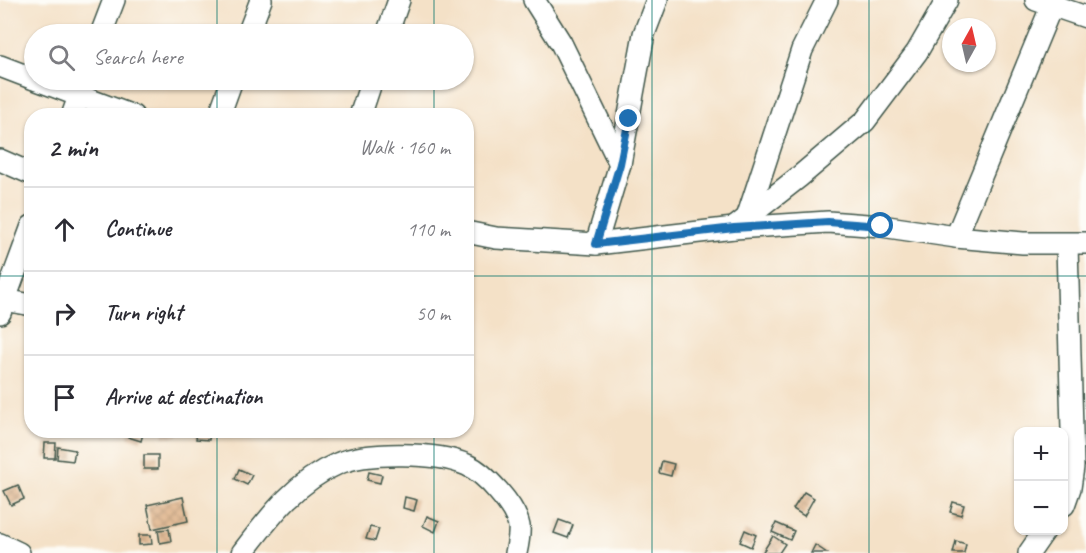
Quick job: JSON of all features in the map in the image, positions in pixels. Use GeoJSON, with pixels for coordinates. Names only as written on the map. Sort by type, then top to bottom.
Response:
{"type":"FeatureCollection","features":[{"type":"Feature","properties":{"kind":"street"},"geometry":{"type":"LineString","coordinates":[[105,24],[114,0]]}},
{"type":"Feature","properties":{"kind":"street"},"geometry":{"type":"LineString","coordinates":[[252,24],[261,0]]}},
{"type":"Feature","properties":{"kind":"street"},"geometry":{"type":"LineString","coordinates":[[391,24],[399,0]]}},
{"type":"Feature","properties":{"kind":"street"},"geometry":{"type":"LineString","coordinates":[[534,0],[561,43],[620,164]]}},
{"type":"Feature","properties":{"kind":"street"},"geometry":{"type":"LineString","coordinates":[[596,244],[620,164],[644,34],[657,0]]}},
{"type":"Feature","properties":{"kind":"street"},"geometry":{"type":"LineString","coordinates":[[740,223],[802,50],[826,0]]}},
{"type":"Feature","properties":{"kind":"street"},"geometry":{"type":"LineString","coordinates":[[740,223],[865,121],[917,52],[947,0]]}},
{"type":"Feature","properties":{"kind":"street"},"geometry":{"type":"LineString","coordinates":[[956,237],[1048,2],[1086,17]]}},
{"type":"Feature","properties":{"kind":"street"},"geometry":{"type":"LineString","coordinates":[[0,66],[24,75]]}},
{"type":"Feature","properties":{"kind":"street"},"geometry":{"type":"LineString","coordinates":[[75,108],[81,90]]}},
{"type":"Feature","properties":{"kind":"street"},"geometry":{"type":"LineString","coordinates":[[87,90],[119,108]]}},
{"type":"Feature","properties":{"kind":"street"},"geometry":{"type":"LineString","coordinates":[[222,108],[228,90]]}},
{"type":"Feature","properties":{"kind":"street"},"geometry":{"type":"LineString","coordinates":[[363,108],[369,90]]}},
{"type":"Feature","properties":{"kind":"street"},"geometry":{"type":"LineString","coordinates":[[0,160],[24,170]]}},
{"type":"Feature","properties":{"kind":"street"},"geometry":{"type":"LineString","coordinates":[[474,234],[496,238],[596,244],[740,223],[828,222],[881,226],[956,237],[1077,244],[1073,467],[1070,488],[1072,502]]}},
{"type":"Feature","properties":{"kind":"street"},"geometry":{"type":"LineString","coordinates":[[24,247],[2,307],[24,306]]}},
{"type":"Feature","properties":{"kind":"street"},"geometry":{"type":"LineString","coordinates":[[242,553],[274,512],[307,480],[349,459],[360,456],[388,455],[439,457],[469,466],[497,490],[516,515],[519,527],[516,553]]}},
{"type":"Feature","properties":{"kind":"street"},"geometry":{"type":"LineString","coordinates":[[1029,553],[1042,535]]}},
{"type":"Feature","properties":{"kind":"street"},"geometry":{"type":"LineString","coordinates":[[0,544],[19,553]]}},
{"type":"Feature","properties":{"kind":"building"},"geometry":{"type":"Polygon","coordinates":[[[45,443],[56,443],[55,458],[44,458],[45,443]]]}},
{"type":"Feature","properties":{"kind":"building"},"geometry":{"type":"Polygon","coordinates":[[[58,447],[75,450],[73,461],[57,459],[58,447]]]}},
{"type":"Feature","properties":{"kind":"building"},"geometry":{"type":"Polygon","coordinates":[[[144,455],[158,455],[158,469],[144,469],[144,455]]]}},
{"type":"Feature","properties":{"kind":"building"},"geometry":{"type":"Polygon","coordinates":[[[662,461],[674,464],[671,476],[659,473],[662,461]]]}},
{"type":"Feature","properties":{"kind":"building"},"geometry":{"type":"Polygon","coordinates":[[[239,469],[252,475],[247,485],[235,479],[239,469]]]}},
{"type":"Feature","properties":{"kind":"building"},"geometry":{"type":"Polygon","coordinates":[[[369,472],[382,475],[380,483],[367,480],[369,472]]]}},
{"type":"Feature","properties":{"kind":"building"},"geometry":{"type":"Polygon","coordinates":[[[18,485],[24,499],[11,505],[4,491],[18,485]]]}},
{"type":"Feature","properties":{"kind":"building"},"geometry":{"type":"Polygon","coordinates":[[[804,492],[814,498],[804,516],[793,509],[804,492]]]}},
{"type":"Feature","properties":{"kind":"building"},"geometry":{"type":"Polygon","coordinates":[[[183,497],[188,521],[152,529],[147,505],[183,497]]]}},
{"type":"Feature","properties":{"kind":"building"},"geometry":{"type":"Polygon","coordinates":[[[405,497],[417,500],[414,511],[403,508],[405,497]]]}},
{"type":"Feature","properties":{"kind":"building"},"geometry":{"type":"Polygon","coordinates":[[[953,502],[964,505],[961,515],[950,512],[953,502]]]}},
{"type":"Feature","properties":{"kind":"building"},"geometry":{"type":"Polygon","coordinates":[[[427,516],[439,521],[435,532],[423,526],[427,516]]]}},
{"type":"Feature","properties":{"kind":"building"},"geometry":{"type":"Polygon","coordinates":[[[559,520],[573,525],[568,538],[554,533],[559,520]]]}},
{"type":"Feature","properties":{"kind":"building"},"geometry":{"type":"Polygon","coordinates":[[[776,523],[794,531],[790,540],[772,532],[776,523]]]}},
{"type":"Feature","properties":{"kind":"building"},"geometry":{"type":"Polygon","coordinates":[[[370,527],[379,529],[375,541],[366,539],[370,527]]]}},
{"type":"Feature","properties":{"kind":"building"},"geometry":{"type":"Polygon","coordinates":[[[169,529],[171,541],[160,543],[158,530],[169,529]]]}},
{"type":"Feature","properties":{"kind":"building"},"geometry":{"type":"Polygon","coordinates":[[[745,530],[756,535],[751,547],[740,542],[745,530]]]}},
{"type":"Feature","properties":{"kind":"building"},"geometry":{"type":"Polygon","coordinates":[[[139,535],[151,535],[152,544],[139,545],[139,535]]]}},
{"type":"Feature","properties":{"kind":"building"},"geometry":{"type":"Polygon","coordinates":[[[773,536],[785,544],[779,553],[762,553],[773,536]]]}},
{"type":"Feature","properties":{"kind":"building"},"geometry":{"type":"Polygon","coordinates":[[[956,541],[966,544],[964,553],[953,553],[956,541]]]}},
{"type":"Feature","properties":{"kind":"building"},"geometry":{"type":"Polygon","coordinates":[[[815,545],[827,553],[811,553],[815,545]]]}},
{"type":"Feature","properties":{"kind":"route"},"geometry":{"type":"LineString","coordinates":[[629,119],[620,164],[596,244],[734,228],[828,222],[881,226]]}}]}
